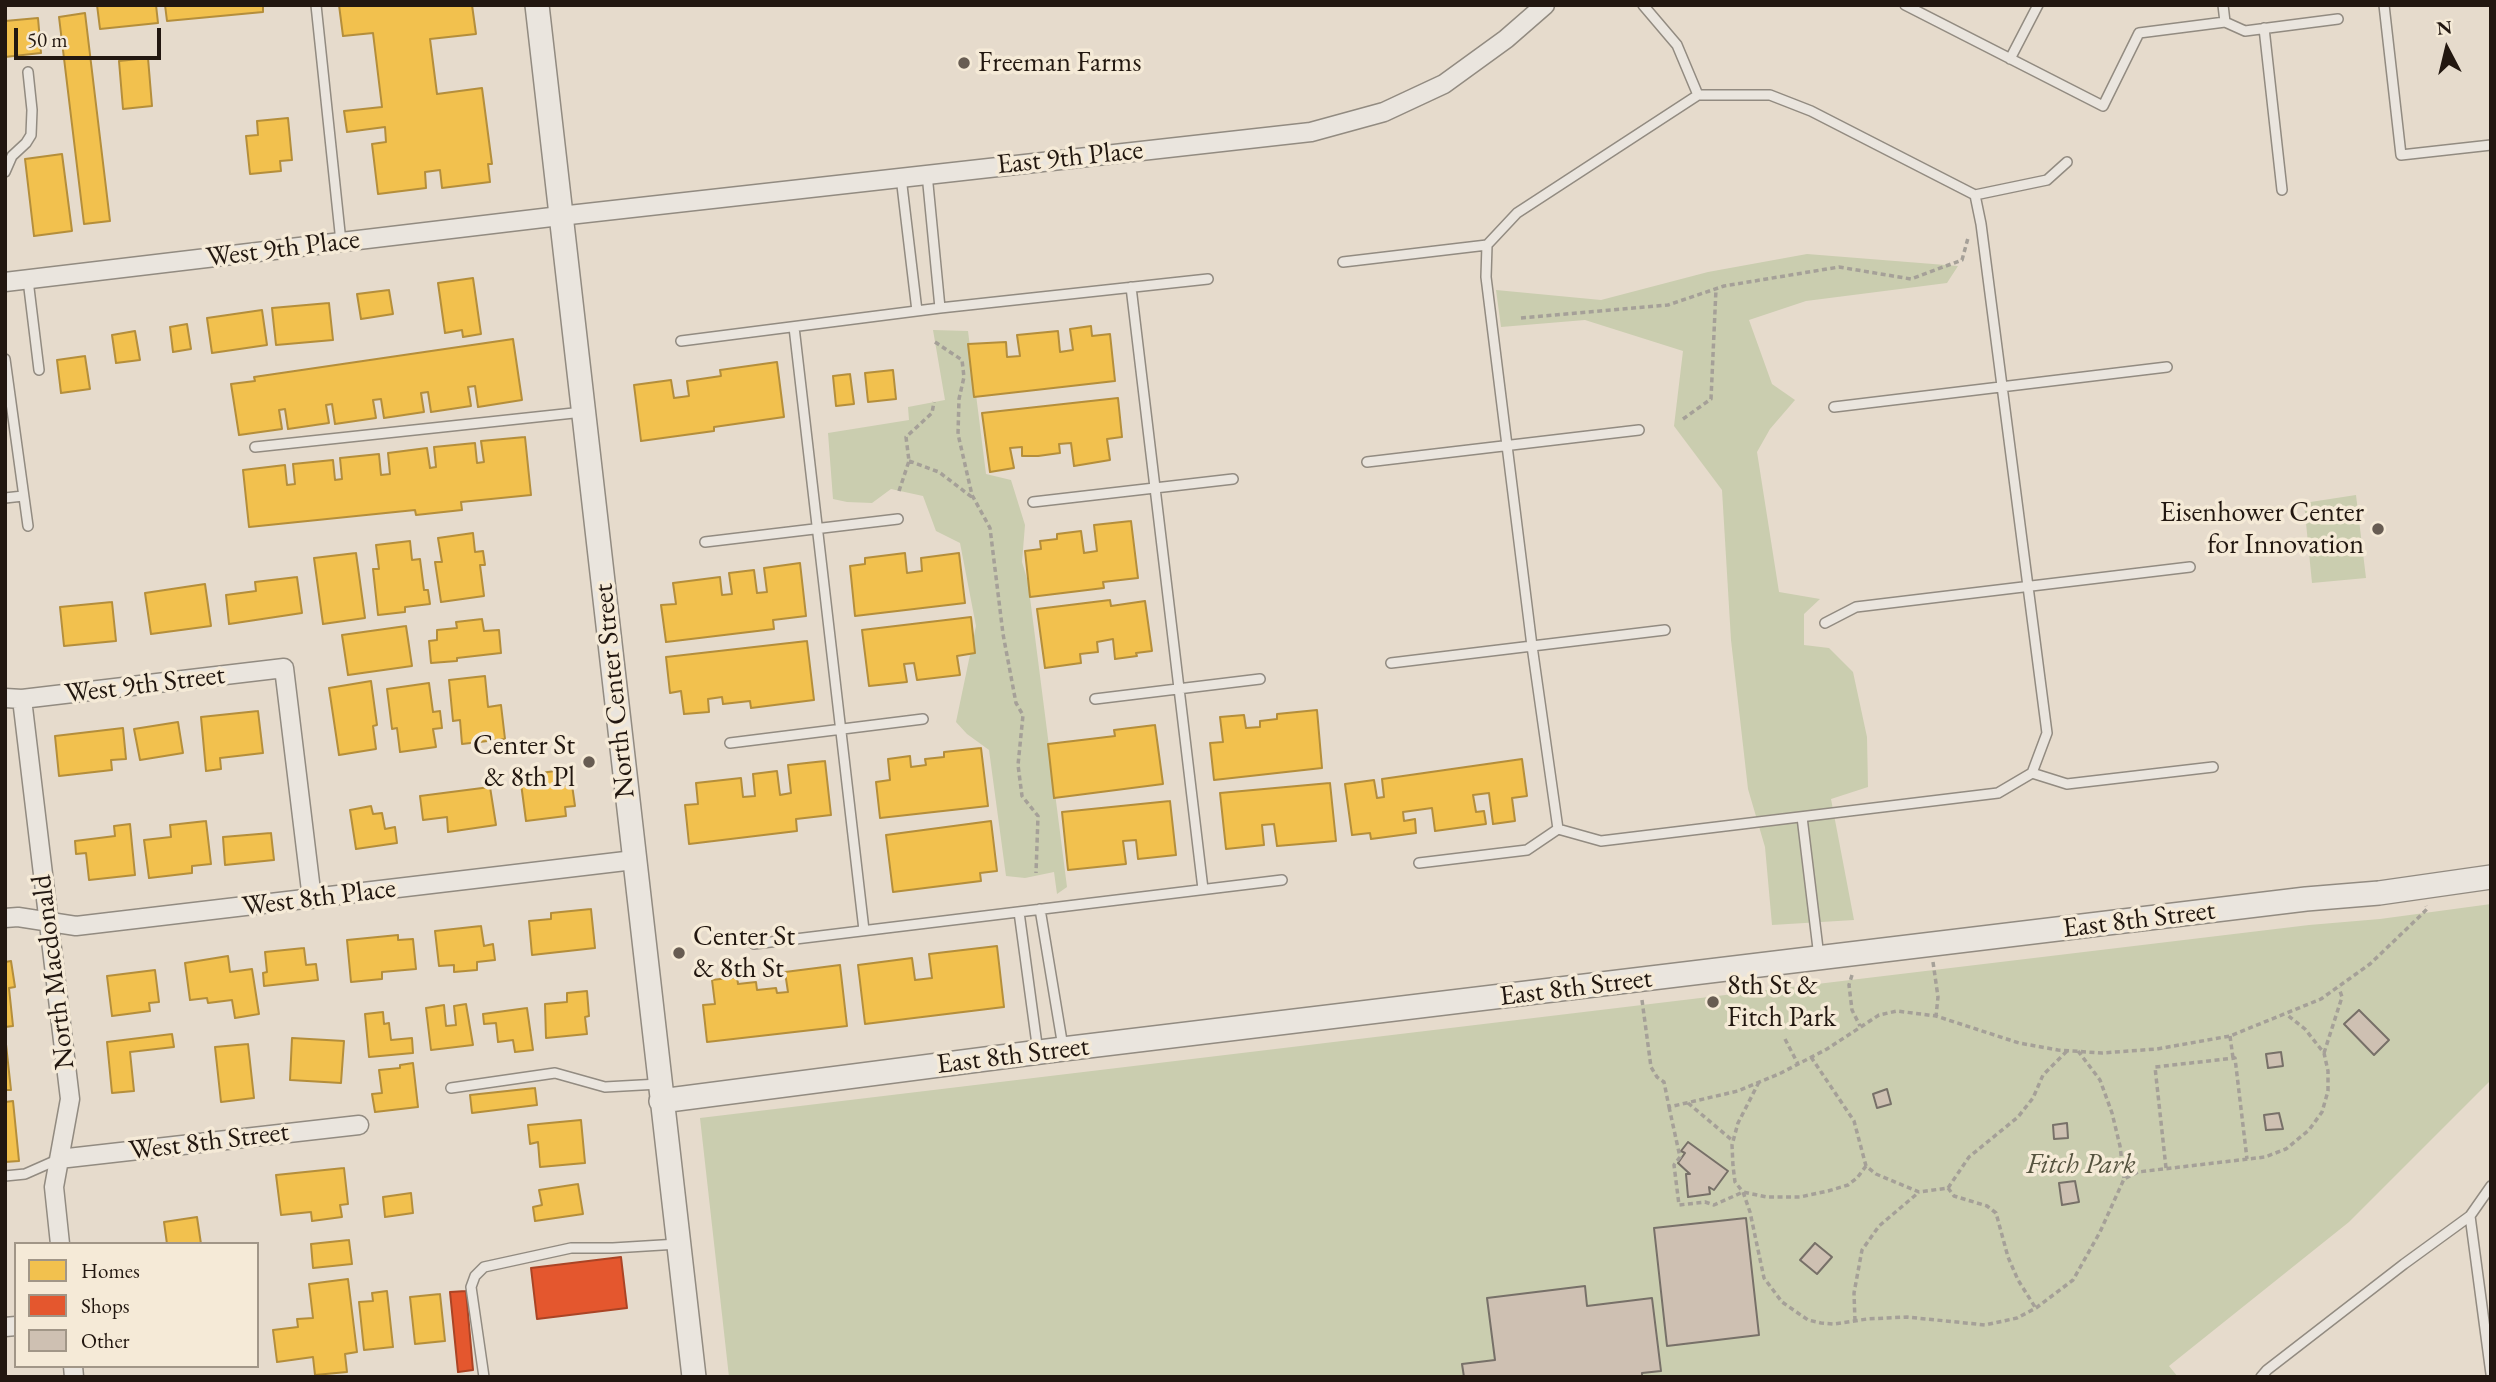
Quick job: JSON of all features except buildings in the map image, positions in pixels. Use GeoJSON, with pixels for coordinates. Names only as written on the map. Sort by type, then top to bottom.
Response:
{"type":"FeatureCollection","features":[{"type":"Feature","properties":{"kind":"street","name":"North Center Street"},"geometry":{"type":"LineString","coordinates":[[537,5],[678,1244],[690,1376]]}},
{"type":"Feature","properties":{"kind":"street","name":"East 9th Place"},"geometry":{"type":"LineString","coordinates":[[560,216],[1311,132],[1384,112],[1444,84],[1506,39],[1545,5]]}},
{"type":"Feature","properties":{"kind":"street","name":"West 9th Place"},"geometry":{"type":"LineString","coordinates":[[5,282],[560,216]]}},
{"type":"Feature","properties":{"kind":"street","name":"West 9th Street"},"geometry":{"type":"LineString","coordinates":[[13,698],[284,668],[312,899]]}},
{"type":"Feature","properties":{"kind":"street","name":"North Macdonald"},"geometry":{"type":"LineString","coordinates":[[13,698],[48,920],[70,1099],[54,1187],[60,1242]]}},
{"type":"Feature","properties":{"kind":"street","name":"West 8th Place"},"geometry":{"type":"LineString","coordinates":[[5,918],[18,916],[76,926],[634,860]]}},
{"type":"Feature","properties":{"kind":"street","name":"East 8th Street"},"geometry":{"type":"LineString","coordinates":[[660,1093],[1038,1052],[2491,877]]}},
{"type":"Feature","properties":{"kind":"street","name":"West 8th Street"},"geometry":{"type":"LineString","coordinates":[[59,1159],[359,1125]]}},
{"type":"Feature","properties":{"kind":"lane"},"geometry":{"type":"LineString","coordinates":[[316,5],[341,242]]}},
{"type":"Feature","properties":{"kind":"lane"},"geometry":{"type":"LineString","coordinates":[[1643,5],[1676,45],[1698,95]]}},
{"type":"Feature","properties":{"kind":"lane"},"geometry":{"type":"LineString","coordinates":[[1905,5],[2103,106],[2139,33],[2225,22],[2245,31],[2337,19]]}},
{"type":"Feature","properties":{"kind":"lane"},"geometry":{"type":"LineString","coordinates":[[2010,59],[2038,5]]}},
{"type":"Feature","properties":{"kind":"lane"},"geometry":{"type":"LineString","coordinates":[[2223,5],[2225,22]]}},
{"type":"Feature","properties":{"kind":"lane"},"geometry":{"type":"LineString","coordinates":[[2384,5],[2401,155],[2491,145]]}},
{"type":"Feature","properties":{"kind":"lane"},"geometry":{"type":"LineString","coordinates":[[2264,29],[2282,190]]}},
{"type":"Feature","properties":{"kind":"lane"},"geometry":{"type":"LineString","coordinates":[[5,172],[12,156],[31,135],[32,110],[28,72]]}},
{"type":"Feature","properties":{"kind":"lane"},"geometry":{"type":"LineString","coordinates":[[1343,262],[1487,245],[1517,213],[1698,95],[1770,95],[1811,111],[1975,195],[2047,180],[2067,162]]}},
{"type":"Feature","properties":{"kind":"lane"},"geometry":{"type":"LineString","coordinates":[[927,174],[940,308]]}},
{"type":"Feature","properties":{"kind":"lane"},"geometry":{"type":"LineString","coordinates":[[901,177],[917,311]]}},
{"type":"Feature","properties":{"kind":"lane"},"geometry":{"type":"LineString","coordinates":[[1419,863],[1527,850],[1558,829],[1601,841],[1998,793],[2032,773],[2046,733],[1981,224],[1975,195]]}},
{"type":"Feature","properties":{"kind":"lane"},"geometry":{"type":"LineString","coordinates":[[1487,245],[1486,277],[1550,788],[1558,829]]}},
{"type":"Feature","properties":{"kind":"lane"},"geometry":{"type":"LineString","coordinates":[[681,341],[940,308],[1208,279]]}},
{"type":"Feature","properties":{"kind":"lane"},"geometry":{"type":"LineString","coordinates":[[28,280],[39,370]]}},
{"type":"Feature","properties":{"kind":"lane"},"geometry":{"type":"LineString","coordinates":[[1131,287],[1203,889]]}},
{"type":"Feature","properties":{"kind":"lane"},"geometry":{"type":"LineString","coordinates":[[794,327],[864,930]]}},
{"type":"Feature","properties":{"kind":"lane"},"geometry":{"type":"LineString","coordinates":[[5,359],[28,526]]}},
{"type":"Feature","properties":{"kind":"lane"},"geometry":{"type":"LineString","coordinates":[[1834,407],[2167,367]]}},
{"type":"Feature","properties":{"kind":"lane"},"geometry":{"type":"LineString","coordinates":[[255,447],[583,412]]}},
{"type":"Feature","properties":{"kind":"lane"},"geometry":{"type":"LineString","coordinates":[[1367,462],[1639,430]]}},
{"type":"Feature","properties":{"kind":"lane"},"geometry":{"type":"LineString","coordinates":[[1033,502],[1233,479]]}},
{"type":"Feature","properties":{"kind":"lane"},"geometry":{"type":"LineString","coordinates":[[5,498],[23,496]]}},
{"type":"Feature","properties":{"kind":"lane"},"geometry":{"type":"LineString","coordinates":[[705,542],[898,519]]}},
{"type":"Feature","properties":{"kind":"lane"},"geometry":{"type":"LineString","coordinates":[[1825,623],[1856,607],[2190,567]]}},
{"type":"Feature","properties":{"kind":"lane"},"geometry":{"type":"LineString","coordinates":[[1391,663],[1665,630]]}},
{"type":"Feature","properties":{"kind":"lane"},"geometry":{"type":"LineString","coordinates":[[1095,699],[1260,679]]}},
{"type":"Feature","properties":{"kind":"lane"},"geometry":{"type":"LineString","coordinates":[[730,743],[923,719]]}},
{"type":"Feature","properties":{"kind":"lane"},"geometry":{"type":"LineString","coordinates":[[2032,773],[2067,785],[2213,767]]}},
{"type":"Feature","properties":{"kind":"lane"},"geometry":{"type":"LineString","coordinates":[[1802,817],[1819,959]]}},
{"type":"Feature","properties":{"kind":"lane"},"geometry":{"type":"LineString","coordinates":[[754,944],[1282,880]]}},
{"type":"Feature","properties":{"kind":"lane"},"geometry":{"type":"LineString","coordinates":[[1040,909],[1063,1049]]}},
{"type":"Feature","properties":{"kind":"lane"},"geometry":{"type":"LineString","coordinates":[[1019,912],[1038,1052]]}},
{"type":"Feature","properties":{"kind":"lane"},"geometry":{"type":"LineString","coordinates":[[451,1088],[555,1073],[605,1087],[660,1093]]}},
{"type":"Feature","properties":{"kind":"lane"},"geometry":{"type":"LineString","coordinates":[[5,1176],[25,1174],[59,1159]]}},
{"type":"Feature","properties":{"kind":"lane"},"geometry":{"type":"LineString","coordinates":[[2261,1377],[2404,1264],[2470,1216],[2491,1186]]}},
{"type":"Feature","properties":{"kind":"lane"},"geometry":{"type":"LineString","coordinates":[[2470,1216],[2491,1374]]}},
{"type":"Feature","properties":{"kind":"lane"},"geometry":{"type":"LineString","coordinates":[[484,1377],[471,1287],[475,1276],[484,1267],[571,1248],[678,1244]]}},
{"type":"Feature","properties":{"kind":"path"},"geometry":{"type":"LineString","coordinates":[[1521,318],[1668,305],[1716,289],[1839,267],[1912,279],[1962,260],[1968,237]]}},
{"type":"Feature","properties":{"kind":"path"},"geometry":{"type":"LineString","coordinates":[[1683,419],[1712,399],[1716,289]]}},
{"type":"Feature","properties":{"kind":"path"},"geometry":{"type":"LineString","coordinates":[[935,342],[962,360],[964,377],[959,399],[958,434],[974,499],[990,528],[1003,634],[1016,703],[1023,715],[1018,765],[1022,796],[1038,816],[1036,873]]}},
{"type":"Feature","properties":{"kind":"path"},"geometry":{"type":"LineString","coordinates":[[899,491],[909,461],[906,437],[932,413],[934,402]]}},
{"type":"Feature","properties":{"kind":"path"},"geometry":{"type":"LineString","coordinates":[[909,461],[939,472],[974,499]]}},
{"type":"Feature","properties":{"kind":"path"},"geometry":{"type":"LineString","coordinates":[[1670,1107],[1738,1091],[1811,1057],[1879,1015],[1898,1011],[1936,1016],[2019,1043],[2068,1051],[2102,1053],[2157,1049],[2230,1036],[2321,999],[2370,964],[2427,909],[2423,886]]}},
{"type":"Feature","properties":{"kind":"path"},"geometry":{"type":"LineString","coordinates":[[1930,945],[1938,997],[1936,1016]]}},
{"type":"Feature","properties":{"kind":"path"},"geometry":{"type":"LineString","coordinates":[[1849,955],[1853,978],[1849,985],[1852,1010],[1860,1026]]}},
{"type":"Feature","properties":{"kind":"path"},"geometry":{"type":"LineString","coordinates":[[1640,980],[1651,1067],[1664,1082],[1680,1157],[1674,1165],[1679,1205],[1705,1202],[1714,1205],[1743,1192],[1767,1197],[1789,1197],[1828,1191],[1848,1185],[1866,1166]]}},
{"type":"Feature","properties":{"kind":"path"},"geometry":{"type":"LineString","coordinates":[[2324,1053],[2342,997],[2338,988]]}},
{"type":"Feature","properties":{"kind":"path"},"geometry":{"type":"LineString","coordinates":[[2124,1179],[2138,1172],[2265,1157],[2286,1149],[2309,1130],[2322,1112],[2328,1091],[2328,1071],[2324,1053],[2305,1029],[2286,1014]]}},
{"type":"Feature","properties":{"kind":"path"},"geometry":{"type":"LineString","coordinates":[[2230,1036],[2247,1159]]}},
{"type":"Feature","properties":{"kind":"path"},"geometry":{"type":"LineString","coordinates":[[1785,1039],[1798,1064]]}},
{"type":"Feature","properties":{"kind":"path"},"geometry":{"type":"LineString","coordinates":[[1811,1057],[1854,1121],[1866,1166],[1876,1174],[1919,1192],[1948,1188],[1969,1157],[2018,1117],[2033,1098],[2043,1075],[2068,1051]]}},
{"type":"Feature","properties":{"kind":"path"},"geometry":{"type":"LineString","coordinates":[[1759,1082],[1738,1123],[1733,1141],[1735,1181],[1743,1192],[1750,1212],[1764,1278],[1782,1302],[1808,1320],[1834,1324],[1907,1317],[1985,1325],[2017,1318],[2036,1308],[2073,1280],[2100,1232],[2124,1179],[2112,1113],[2100,1080],[2078,1051]]}},
{"type":"Feature","properties":{"kind":"path"},"geometry":{"type":"LineString","coordinates":[[2166,1168],[2155,1067],[2232,1058]]}},
{"type":"Feature","properties":{"kind":"path"},"geometry":{"type":"LineString","coordinates":[[1688,1104],[1733,1141]]}},
{"type":"Feature","properties":{"kind":"path"},"geometry":{"type":"LineString","coordinates":[[1948,1188],[1954,1196],[1987,1206],[1996,1213],[2013,1269],[2036,1308]]}},
{"type":"Feature","properties":{"kind":"path"},"geometry":{"type":"LineString","coordinates":[[1855,1321],[1854,1293],[1862,1250],[1879,1226],[1919,1192]]}},
{"type":"Feature","properties":{"kind":"green space"},"geometry":{"type":"Polygon","coordinates":[[[1807,254],[1958,266],[1947,283],[1806,301],[1749,320],[1772,384],[1795,400],[1770,429],[1757,452],[1779,592],[1820,599],[1804,614],[1804,645],[1829,648],[1853,672],[1867,737],[1868,787],[1831,799],[1854,920],[1772,925],[1765,847],[1748,789],[1731,640],[1722,490],[1674,426],[1683,351],[1585,320],[1501,327],[1496,290],[1601,300],[1708,272],[1807,254]]]}},
{"type":"Feature","properties":{"kind":"green space"},"geometry":{"type":"Polygon","coordinates":[[[933,330],[968,331],[986,474],[1011,480],[1025,525],[1022,562],[1028,582],[1067,887],[1057,894],[1054,872],[1025,878],[1006,876],[989,750],[956,722],[976,626],[960,543],[936,531],[923,496],[891,489],[872,503],[833,499],[828,433],[909,420],[908,407],[945,400],[933,330]]]}},
{"type":"Feature","properties":{"kind":"green space"},"geometry":{"type":"Polygon","coordinates":[[[2356,495],[2366,578],[2312,583],[2304,503],[2356,495]]]}},
{"type":"Feature","properties":{"kind":"green space","name":"Fitch Park"},"geometry":{"type":"Polygon","coordinates":[[[2491,904],[2491,1080],[2349,1222],[2169,1366],[2178,1377],[729,1377],[700,1118],[2491,904]]]}},
{"type":"Feature","properties":{"kind":"place","name":"Freeman Farms"},"geometry":{"type":"Point","coordinates":[964,63]}},
{"type":"Feature","properties":{"kind":"place","name":"Eisenhower Center for Innovation"},"geometry":{"type":"Point","coordinates":[2378,529]}},
{"type":"Feature","properties":{"kind":"place","name":"Center St & 8th Pl"},"geometry":{"type":"Point","coordinates":[589,762]}},
{"type":"Feature","properties":{"kind":"place","name":"Center St & 8th St"},"geometry":{"type":"Point","coordinates":[679,953]}},
{"type":"Feature","properties":{"kind":"place","name":"8th St & Fitch Park"},"geometry":{"type":"Point","coordinates":[1713,1002]}}]}
